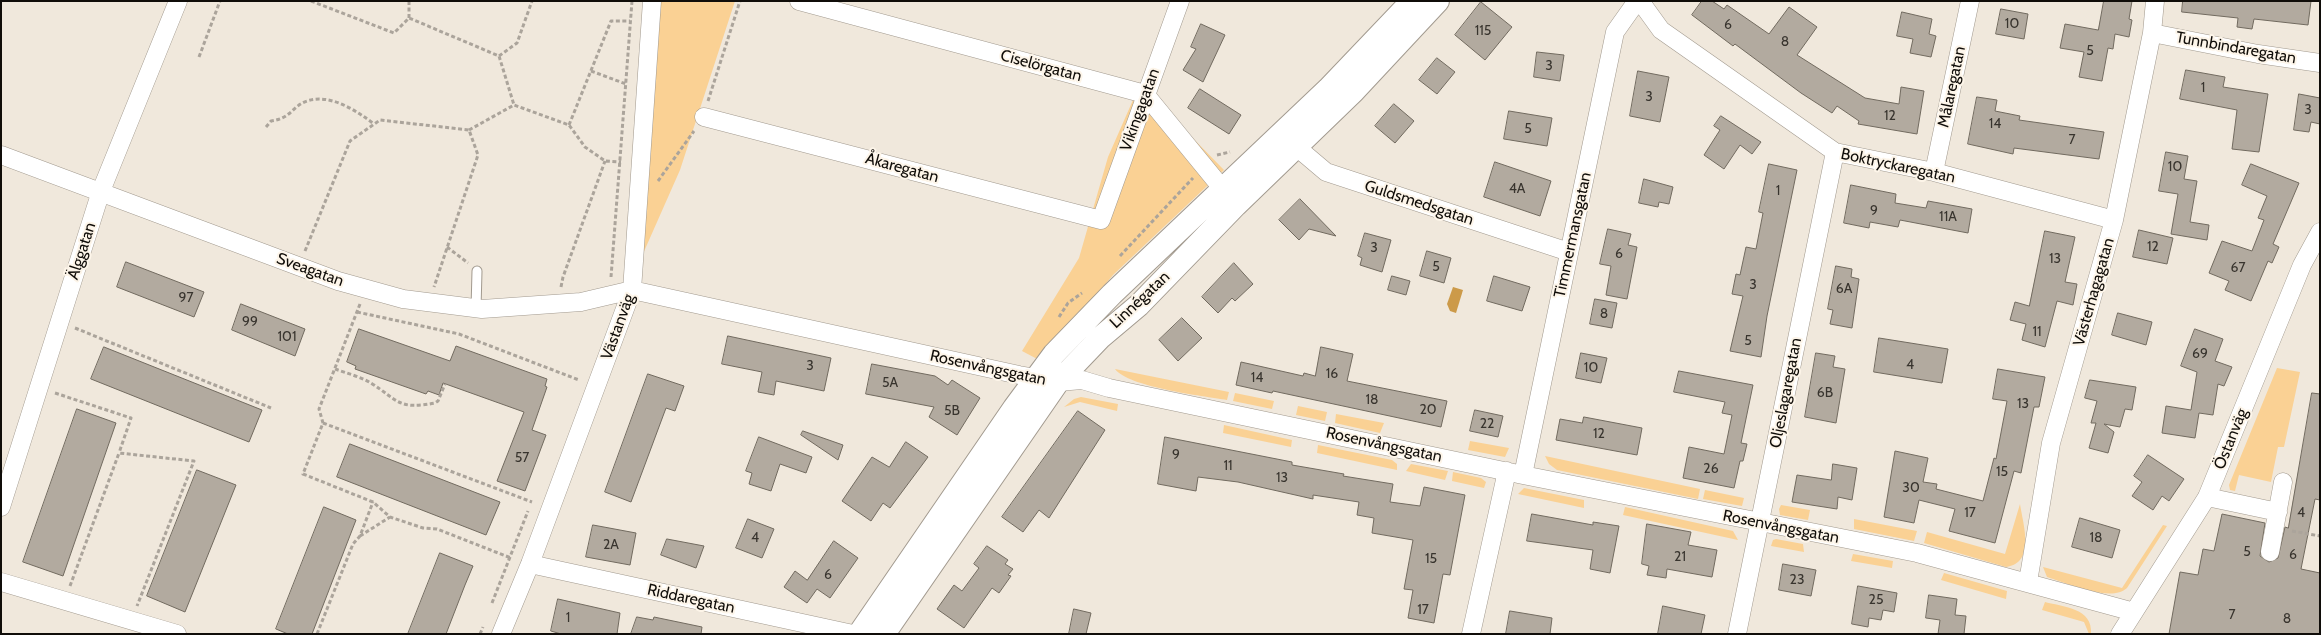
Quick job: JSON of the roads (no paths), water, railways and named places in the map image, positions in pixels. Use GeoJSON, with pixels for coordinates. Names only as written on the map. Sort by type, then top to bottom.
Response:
{"type":"FeatureCollection","features":[{"type":"Feature","properties":{"kind":"street","name":"Älggatan"},"geometry":{"type":"LineString","coordinates":[[1,507],[101,191],[178,1]]}},
{"type":"Feature","properties":{"kind":"street","name":"Västanväg"},"geometry":{"type":"LineString","coordinates":[[502,634],[632,290],[652,1]]}},
{"type":"Feature","properties":{"kind":"street","name":"Ciselörgatan"},"geometry":{"type":"LineString","coordinates":[[799,1],[1145,94]]}},
{"type":"Feature","properties":{"kind":"street","name":"Vikingagatan"},"geometry":{"type":"LineString","coordinates":[[1101,220],[1180,1]]}},
{"type":"Feature","properties":{"kind":"street","name":"Linnégatan"},"geometry":{"type":"LineString","coordinates":[[1289,141],[1349,68],[1412,1]]}},
{"type":"Feature","properties":{"kind":"street","name":"Linnégatan"},"geometry":{"type":"LineString","coordinates":[[859,634],[1035,378],[1054,354],[1085,321],[1229,197],[1289,141],[1389,56],[1438,1]]}},
{"type":"Feature","properties":{"kind":"street","name":"Boktryckaregatan"},"geometry":{"type":"LineString","coordinates":[[1638,1],[1661,30],[1834,152],[1934,172],[2114,220]]}},
{"type":"Feature","properties":{"kind":"street","name":"Timmermansgatan"},"geometry":{"type":"LineString","coordinates":[[1472,634],[1515,473],[1569,252],[1615,32],[1638,1]]}},
{"type":"Feature","properties":{"kind":"street","name":"Målaregatan"},"geometry":{"type":"LineString","coordinates":[[1934,172],[1970,1]]}},
{"type":"Feature","properties":{"kind":"street","name":"Västerhagagatan"},"geometry":{"type":"LineString","coordinates":[[2028,582],[2051,443],[2114,220],[2152,33],[2155,1]]}},
{"type":"Feature","properties":{"kind":"street","name":"Tunnbindaregatan"},"geometry":{"type":"LineString","coordinates":[[2152,33],[2258,54],[2320,63]]}},
{"type":"Feature","properties":{"kind":"street"},"geometry":{"type":"LineString","coordinates":[[1145,94],[1229,197]]}},
{"type":"Feature","properties":{"kind":"street","name":"Åkaregatan"},"geometry":{"type":"LineString","coordinates":[[704,117],[1101,220]]}},
{"type":"Feature","properties":{"kind":"street","name":"Guldsmedsgatan"},"geometry":{"type":"LineString","coordinates":[[1289,141],[1326,172],[1569,252]]}},
{"type":"Feature","properties":{"kind":"street","name":"Oljeslagaregatan"},"geometry":{"type":"LineString","coordinates":[[1737,634],[1834,152]]}},
{"type":"Feature","properties":{"kind":"street","name":"Sveagatan"},"geometry":{"type":"LineString","coordinates":[[1,155],[299,266],[366,289],[428,304],[476,309],[581,302],[632,290]]}},
{"type":"Feature","properties":{"kind":"street","name":"Linnégatan"},"geometry":{"type":"LineString","coordinates":[[884,634],[1058,382],[1101,336],[1139,305],[1229,197]]}},
{"type":"Feature","properties":{"kind":"street","name":"Östanväg"},"geometry":{"type":"LineString","coordinates":[[2120,634],[2207,497],[2302,265],[2320,232]]}},
{"type":"Feature","properties":{"kind":"street","name":"Rosenvångsgatan"},"geometry":{"type":"LineString","coordinates":[[632,290],[1035,378],[1058,382],[1082,380],[1109,388],[1515,473],[1917,553],[2134,612]]}},
{"type":"Feature","properties":{"kind":"street"},"geometry":{"type":"LineString","coordinates":[[2270,552],[2283,482]]}},
{"type":"Feature","properties":{"kind":"street"},"geometry":{"type":"LineString","coordinates":[[2207,497],[2276,520]]}},
{"type":"Feature","properties":{"kind":"street","name":"Riddaregatan"},"geometry":{"type":"LineString","coordinates":[[530,564],[853,634]]}},
{"type":"Feature","properties":{"kind":"street"},"geometry":{"type":"LineString","coordinates":[[1,582],[177,634]]}},
{"type":"Feature","properties":{"kind":"lane"},"geometry":{"type":"LineString","coordinates":[[476,309],[477,271]]}}]}
